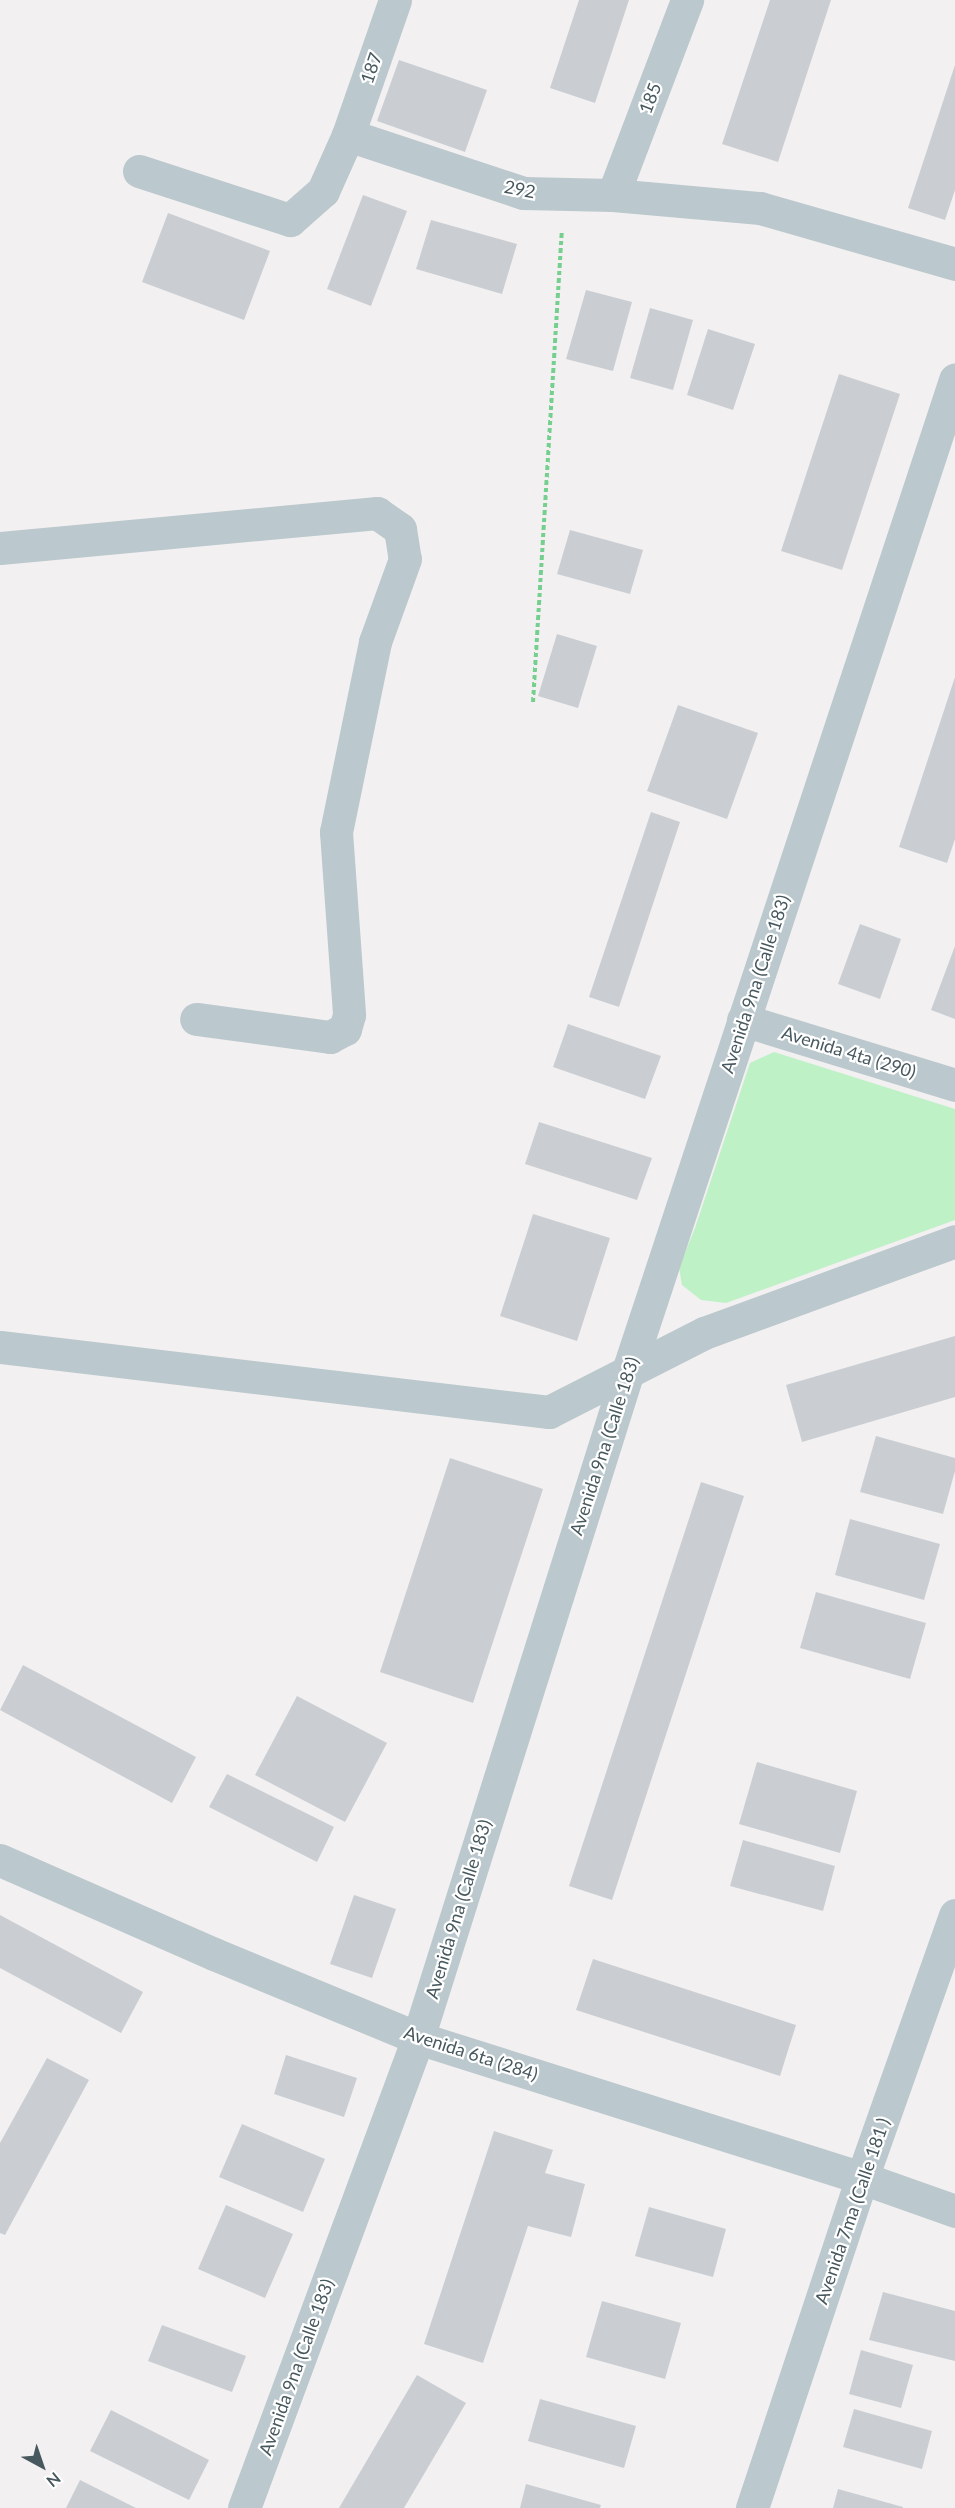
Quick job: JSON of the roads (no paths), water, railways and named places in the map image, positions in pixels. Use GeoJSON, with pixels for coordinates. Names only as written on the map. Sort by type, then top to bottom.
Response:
{"type":"FeatureCollection","features":[{"type":"Feature","properties":{"kind":"street","name":"187"},"geometry":{"type":"LineString","coordinates":[[348,135],[395,0]]}},
{"type":"Feature","properties":{"kind":"street","name":"185"},"geometry":{"type":"LineString","coordinates":[[613,195],[687,0]]}},
{"type":"Feature","properties":{"kind":"street"},"geometry":{"type":"LineString","coordinates":[[139,171],[290,220],[323,191],[348,135]]}},
{"type":"Feature","properties":{"kind":"street","name":"292"},"geometry":{"type":"LineString","coordinates":[[348,135],[523,193],[613,195],[760,208],[955,264]]}},
{"type":"Feature","properties":{"kind":"street","name":"Avenida 9na (Calle 183)"},"geometry":{"type":"LineString","coordinates":[[244,2508],[418,2038],[628,1371],[955,380]]}},
{"type":"Feature","properties":{"kind":"street"},"geometry":{"type":"LineString","coordinates":[[0,549],[377,513],[400,529],[405,559],[375,642],[336,832],[349,1015],[345,1029],[330,1037],[196,1018]]}},
{"type":"Feature","properties":{"kind":"street","name":"Avenida 4ta (290)"},"geometry":{"type":"LineString","coordinates":[[743,1020],[955,1085]]}},
{"type":"Feature","properties":{"kind":"street"},"geometry":{"type":"LineString","coordinates":[[0,1347],[549,1412],[704,1333],[955,1241]]}},
{"type":"Feature","properties":{"kind":"street","name":"Avenida 6ta (284)"},"geometry":{"type":"LineString","coordinates":[[0,1860],[214,1954],[418,2038],[862,2178],[955,2211]]}},
{"type":"Feature","properties":{"kind":"street","name":"Avenida 7ma (Calle 181 )"},"geometry":{"type":"LineString","coordinates":[[752,2508],[862,2178],[955,1915]]}}]}
